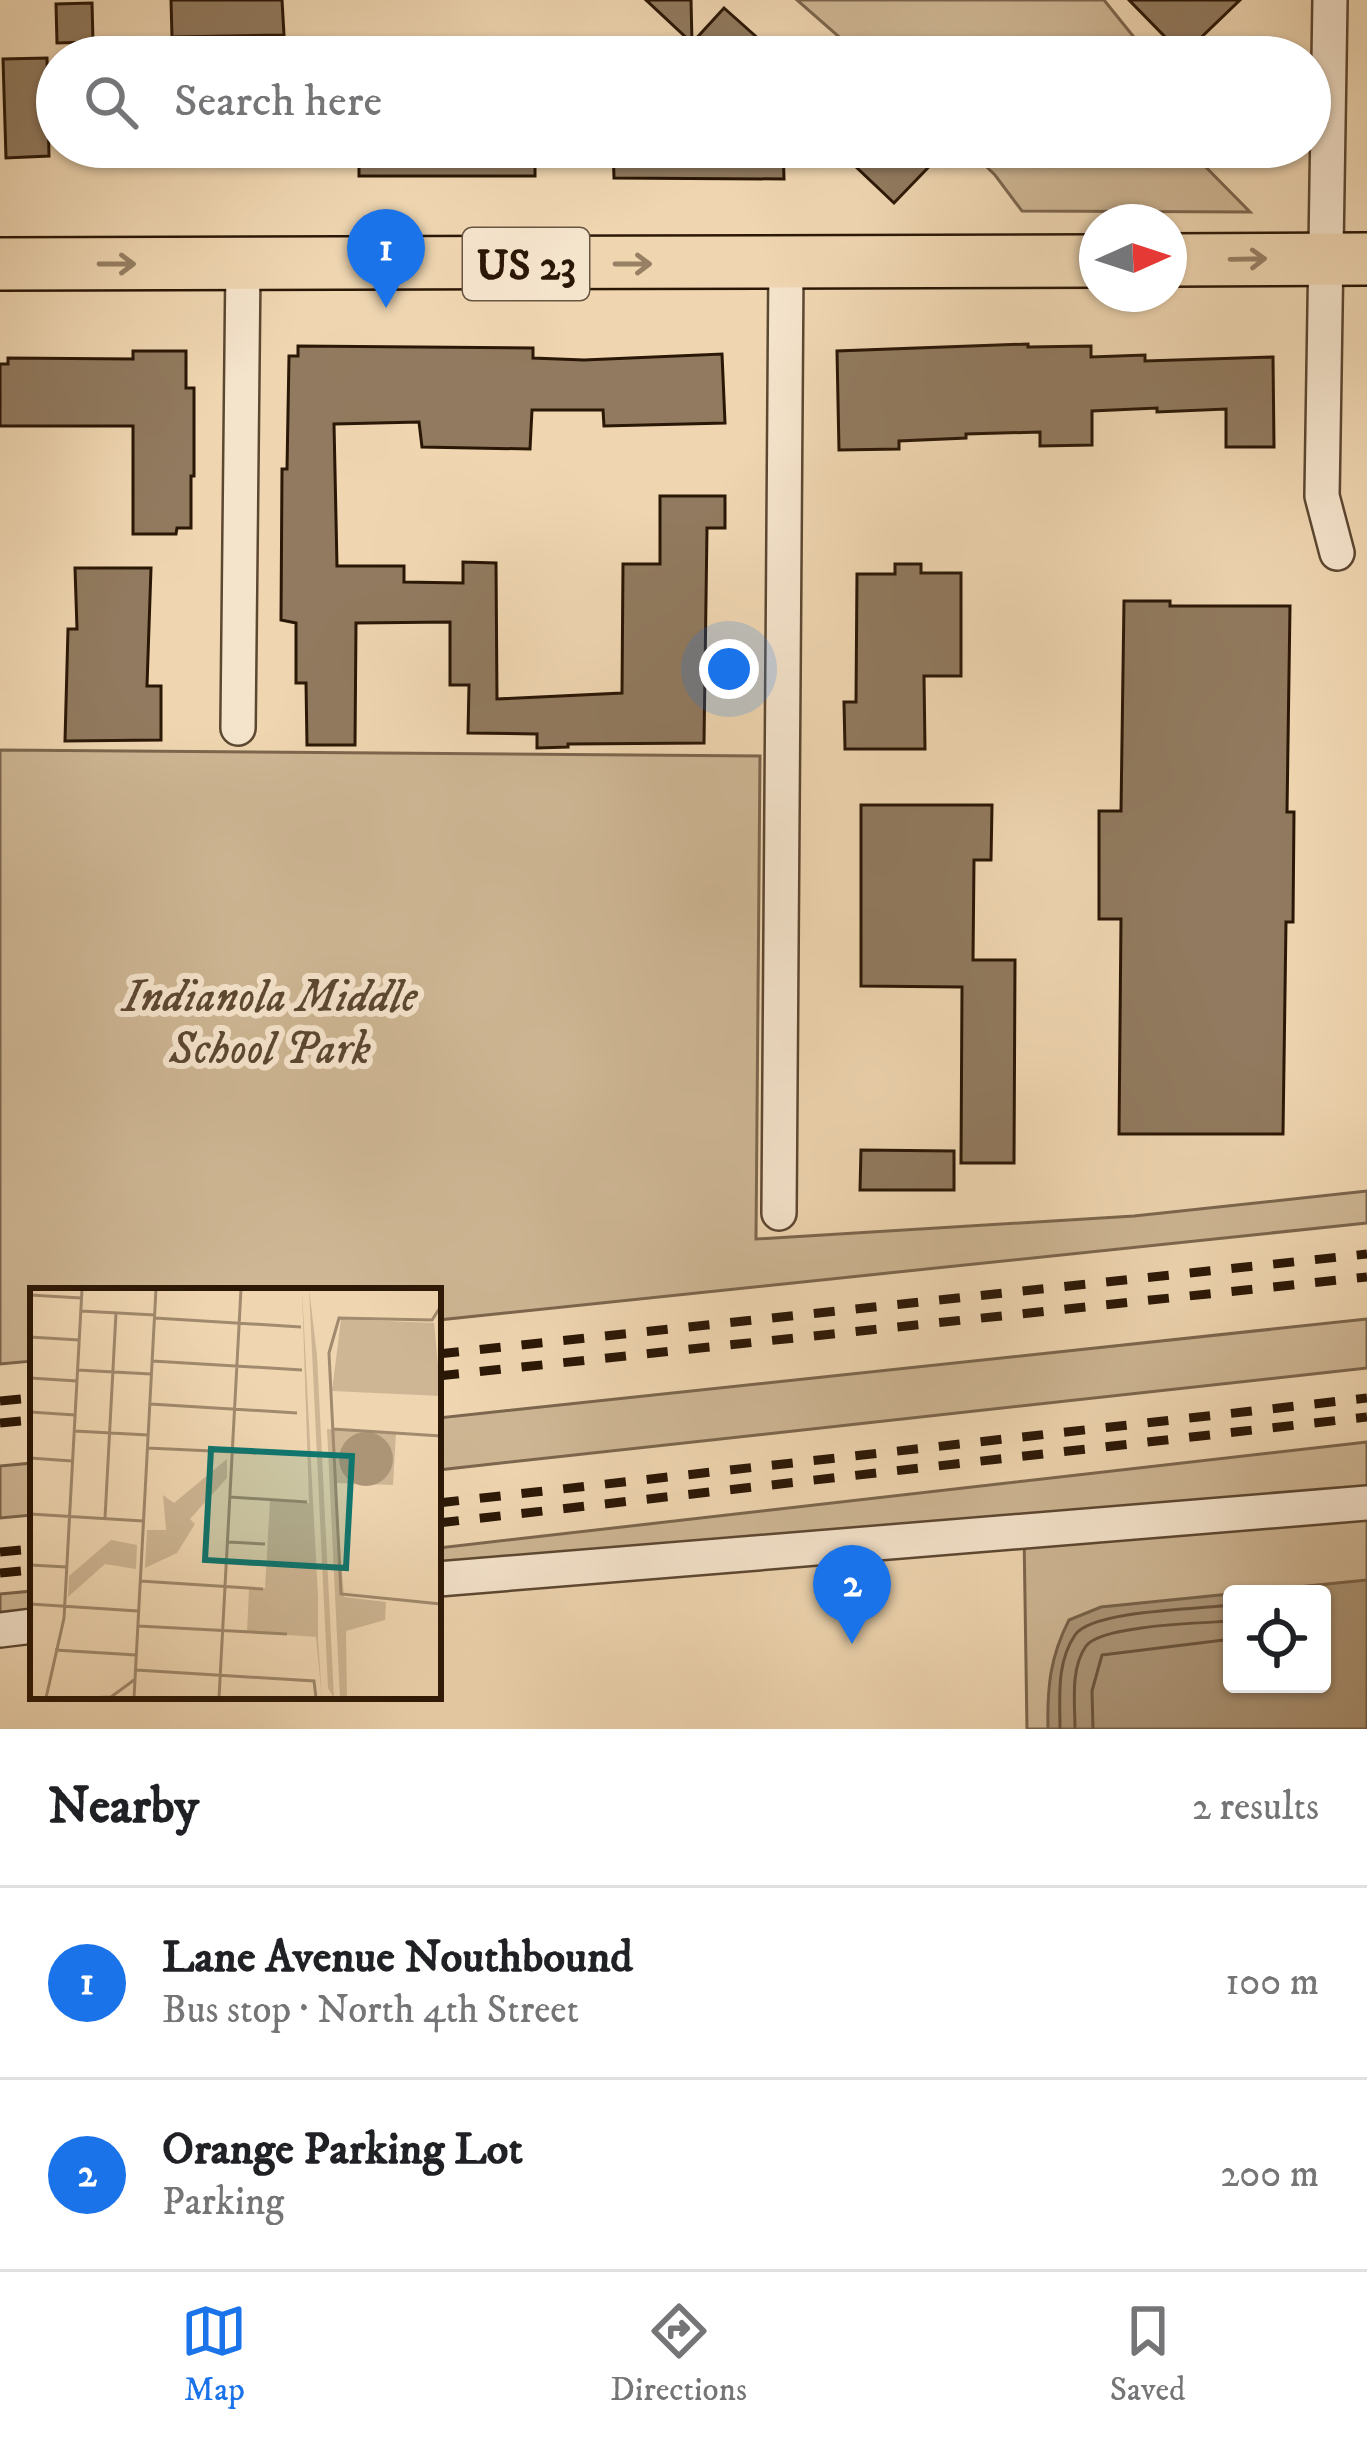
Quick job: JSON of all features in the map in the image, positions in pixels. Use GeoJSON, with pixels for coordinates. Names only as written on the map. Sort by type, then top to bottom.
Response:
{"type":"FeatureCollection","features":[{"type":"Feature","properties":{"kind":"main road"},"geometry":{"type":"LineString","coordinates":[[1187,260],[1347,258]]}},
{"type":"Feature","properties":{"kind":"main road","name":"US 23"},"geometry":{"type":"LineString","coordinates":[[0,264],[1079,261]]}},
{"type":"Feature","properties":{"kind":"street"},"geometry":{"type":"LineString","coordinates":[[1330,0],[1347,258],[1322,496],[1337,553]]}},
{"type":"Feature","properties":{"kind":"street"},"geometry":{"type":"LineString","coordinates":[[238,728],[243,265]]}},
{"type":"Feature","properties":{"kind":"street"},"geometry":{"type":"LineString","coordinates":[[779,1213],[786,265]]}},
{"type":"Feature","properties":{"kind":"street"},"geometry":{"type":"LineString","coordinates":[[441,1579],[1367,1503]]}},
{"type":"Feature","properties":{"kind":"street"},"geometry":{"type":"LineString","coordinates":[[0,1630],[30,1626]]}},
{"type":"Feature","properties":{"kind":"green space"},"geometry":{"type":"Polygon","coordinates":[[[797,0],[1104,0],[1133,36],[838,36],[797,0]]]}},
{"type":"Feature","properties":{"kind":"green space"},"geometry":{"type":"Polygon","coordinates":[[[988,168],[1207,168],[1250,212],[1187,212],[1187,204],[1079,204],[1079,211],[1022,211],[988,168]]]}},
{"type":"Feature","properties":{"kind":"green space","name":"Indianola Middle School Park"},"geometry":{"type":"Polygon","coordinates":[[[0,750],[760,756],[756,1239],[1134,1216],[1367,1191],[1367,1223],[441,1320],[441,1288],[30,1288],[30,1361],[0,1364],[0,750]]]}},
{"type":"Feature","properties":{"kind":"green space"},"geometry":{"type":"Polygon","coordinates":[[[1367,1319],[1367,1368],[441,1470],[441,1418],[1367,1319]]]}},
{"type":"Feature","properties":{"kind":"green space"},"geometry":{"type":"Polygon","coordinates":[[[1367,1442],[1367,1729],[1027,1729],[1024,1533],[441,1579],[441,1548],[1367,1442]]]}},
{"type":"Feature","properties":{"kind":"green space"},"geometry":{"type":"Polygon","coordinates":[[[30,1463],[30,1515],[0,1518],[0,1466],[30,1463]]]}},
{"type":"Feature","properties":{"kind":"green space"},"geometry":{"type":"Polygon","coordinates":[[[30,1591],[30,1625],[0,1629],[0,1594],[30,1591]]]}},
{"type":"Feature","properties":{"kind":"water"},"geometry":{"type":"Polygon","coordinates":[[[1367,1580],[1367,1729],[1048,1729],[1051,1673],[1069,1620],[1101,1607],[1223,1595],[1223,1693],[1331,1693],[1331,1585],[1318,1585],[1367,1580]]]}},
{"type":"Feature","properties":{"kind":"building"},"geometry":{"type":"Polygon","coordinates":[[[171,0],[282,0],[284,35],[172,36],[171,0]]]}},
{"type":"Feature","properties":{"kind":"building"},"geometry":{"type":"Polygon","coordinates":[[[646,0],[691,0],[692,36],[685,36],[646,0]]]}},
{"type":"Feature","properties":{"kind":"building"},"geometry":{"type":"Polygon","coordinates":[[[1129,0],[1240,0],[1203,36],[1164,36],[1129,0]]]}},
{"type":"Feature","properties":{"kind":"building"},"geometry":{"type":"Polygon","coordinates":[[[92,3],[93,36],[57,36],[56,4],[92,3]]]}},
{"type":"Feature","properties":{"kind":"building"},"geometry":{"type":"Polygon","coordinates":[[[724,8],[755,36],[698,36],[724,8]]]}},
{"type":"Feature","properties":{"kind":"building"},"geometry":{"type":"Polygon","coordinates":[[[36,58],[36,157],[6,158],[3,59],[36,58]]]}},
{"type":"Feature","properties":{"kind":"building"},"geometry":{"type":"Polygon","coordinates":[[[359,168],[535,168],[535,176],[359,176],[359,168]]]}},
{"type":"Feature","properties":{"kind":"building"},"geometry":{"type":"Polygon","coordinates":[[[614,168],[784,168],[784,179],[614,178],[614,168]]]}},
{"type":"Feature","properties":{"kind":"building"},"geometry":{"type":"Polygon","coordinates":[[[857,168],[928,168],[894,203],[857,168]]]}},
{"type":"Feature","properties":{"kind":"building"},"geometry":{"type":"Polygon","coordinates":[[[298,346],[533,348],[533,358],[584,360],[722,354],[725,423],[604,426],[603,410],[532,410],[530,449],[422,447],[419,422],[334,424],[337,566],[404,566],[404,582],[463,583],[463,562],[496,563],[497,699],[622,693],[623,564],[660,564],[660,496],[725,496],[725,528],[707,528],[704,743],[537,748],[537,734],[468,733],[469,685],[450,685],[450,622],[356,623],[355,745],[307,745],[306,683],[296,683],[296,623],[281,620],[289,356],[298,356],[298,346]]]}},
{"type":"Feature","properties":{"kind":"building"},"geometry":{"type":"Polygon","coordinates":[[[1091,346],[1091,357],[1145,355],[1145,361],[1273,357],[1274,447],[1226,447],[1226,409],[1157,412],[1157,408],[1092,411],[1092,445],[1040,446],[1040,432],[966,434],[966,438],[899,441],[899,449],[839,450],[837,351],[1091,346]]]}},
{"type":"Feature","properties":{"kind":"building"},"geometry":{"type":"Polygon","coordinates":[[[133,351],[186,351],[186,388],[194,388],[194,476],[191,528],[177,528],[176,534],[133,534],[133,426],[0,426],[0,364],[8,364],[8,358],[133,359],[133,351]]]}},
{"type":"Feature","properties":{"kind":"building"},"geometry":{"type":"Polygon","coordinates":[[[895,564],[921,564],[921,573],[961,573],[961,676],[924,676],[925,749],[845,749],[844,702],[856,702],[857,574],[895,574],[895,564]]]}},
{"type":"Feature","properties":{"kind":"building"},"geometry":{"type":"Polygon","coordinates":[[[75,568],[151,568],[147,686],[161,686],[161,740],[65,741],[68,629],[77,629],[75,568]]]}},
{"type":"Feature","properties":{"kind":"building"},"geometry":{"type":"Polygon","coordinates":[[[1124,601],[1170,601],[1170,606],[1290,606],[1287,812],[1294,812],[1293,922],[1286,922],[1283,1134],[1119,1134],[1121,919],[1099,919],[1099,811],[1121,811],[1124,601]]]}},
{"type":"Feature","properties":{"kind":"building"},"geometry":{"type":"Polygon","coordinates":[[[861,805],[992,805],[991,860],[974,860],[973,960],[1015,960],[1014,1163],[961,1163],[962,987],[861,986],[861,805]]]}},
{"type":"Feature","properties":{"kind":"building"},"geometry":{"type":"Polygon","coordinates":[[[861,1150],[954,1151],[954,1190],[860,1190],[861,1150]]]}},
{"type":"Feature","properties":{"kind":"railway"},"geometry":{"type":"LineString","coordinates":[[441,1354],[1367,1254]]}},
{"type":"Feature","properties":{"kind":"railway"},"geometry":{"type":"LineString","coordinates":[[441,1376],[1367,1277]]}},
{"type":"Feature","properties":{"kind":"railway"},"geometry":{"type":"LineString","coordinates":[[0,1401],[30,1398]]}},
{"type":"Feature","properties":{"kind":"railway"},"geometry":{"type":"LineString","coordinates":[[441,1503],[1367,1398]]}},
{"type":"Feature","properties":{"kind":"railway"},"geometry":{"type":"LineString","coordinates":[[441,1523],[1367,1417]]}},
{"type":"Feature","properties":{"kind":"railway"},"geometry":{"type":"LineString","coordinates":[[0,1423],[30,1420]]}},
{"type":"Feature","properties":{"kind":"railway"},"geometry":{"type":"LineString","coordinates":[[0,1552],[30,1549]]}},
{"type":"Feature","properties":{"kind":"railway"},"geometry":{"type":"LineString","coordinates":[[0,1573],[30,1570]]}},
{"type":"Feature","properties":{"kind":"place","name":"Lane Avenue Nouthbound"},"geometry":{"type":"Point","coordinates":[386,308]}},
{"type":"Feature","properties":{"kind":"place","name":"Orange Parking Lot"},"geometry":{"type":"Point","coordinates":[852,1644]}}]}
